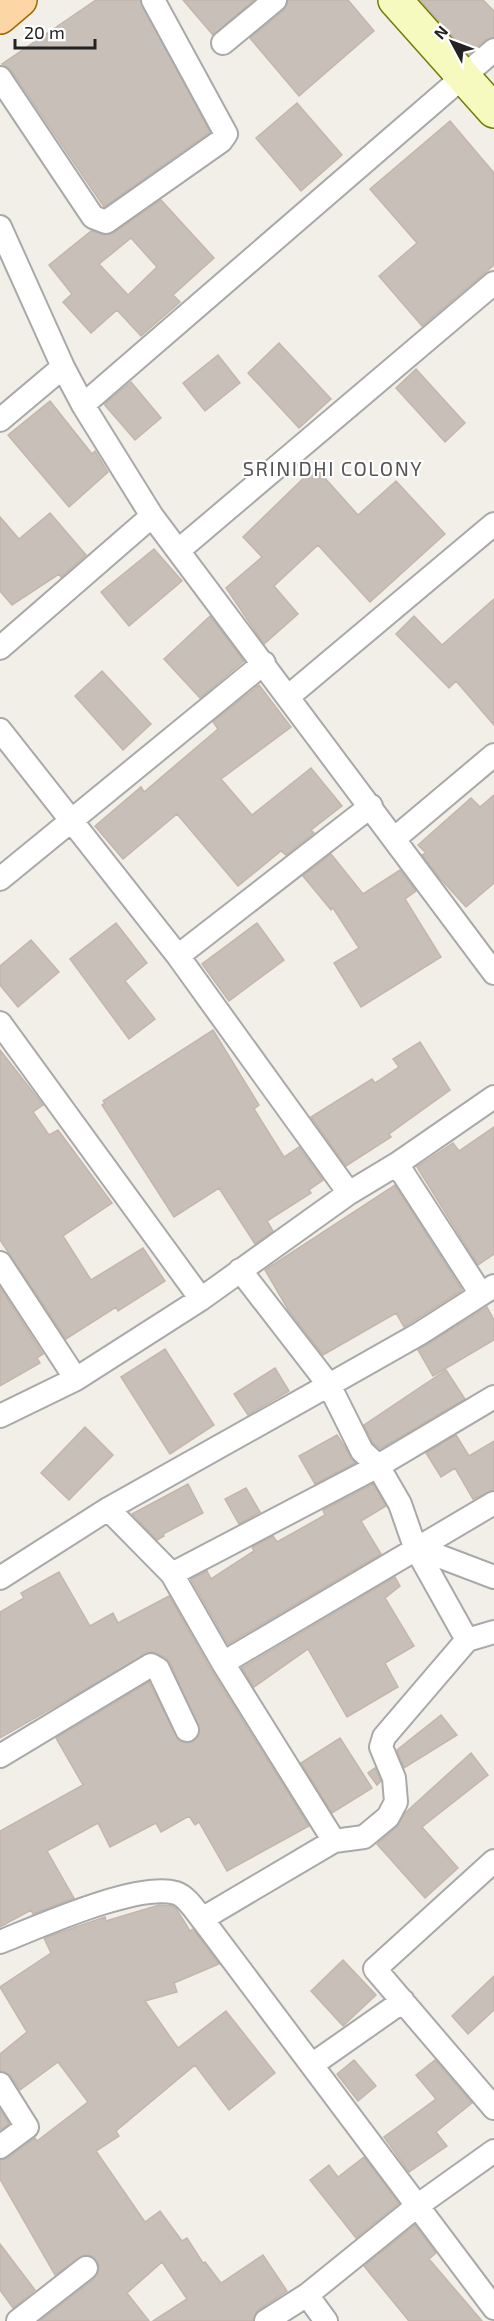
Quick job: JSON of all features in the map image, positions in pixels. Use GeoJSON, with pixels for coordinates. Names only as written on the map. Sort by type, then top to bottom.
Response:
{"type":"FeatureCollection","features":[{"type":"Feature","properties":{"kind":"main road"},"geometry":{"type":"LineString","coordinates":[[0,17],[20,0]]}},
{"type":"Feature","properties":{"kind":"street"},"geometry":{"type":"LineString","coordinates":[[0,78],[93,217],[106,222],[221,141],[226,134],[153,0]]}},
{"type":"Feature","properties":{"kind":"street"},"geometry":{"type":"LineString","coordinates":[[223,43],[275,0]]}},
{"type":"Feature","properties":{"kind":"street"},"geometry":{"type":"LineString","coordinates":[[395,0],[494,111]]}},
{"type":"Feature","properties":{"kind":"street"},"geometry":{"type":"LineString","coordinates":[[82,405],[494,50]]}},
{"type":"Feature","properties":{"kind":"street"},"geometry":{"type":"LineString","coordinates":[[0,227],[82,405],[152,516],[289,696],[494,973]]}},
{"type":"Feature","properties":{"kind":"street"},"geometry":{"type":"LineString","coordinates":[[179,550],[494,283]]}},
{"type":"Feature","properties":{"kind":"street"},"geometry":{"type":"LineString","coordinates":[[0,420],[63,367]]}},
{"type":"Feature","properties":{"kind":"street"},"geometry":{"type":"LineString","coordinates":[[0,648],[152,516]]}},
{"type":"Feature","properties":{"kind":"street"},"geometry":{"type":"LineString","coordinates":[[289,696],[494,524]]}},
{"type":"Feature","properties":{"kind":"street"},"geometry":{"type":"LineString","coordinates":[[0,879],[264,663]]}},
{"type":"Feature","properties":{"kind":"street"},"geometry":{"type":"LineString","coordinates":[[0,730],[178,956],[349,1193]]}},
{"type":"Feature","properties":{"kind":"street"},"geometry":{"type":"LineString","coordinates":[[394,839],[494,755]]}},
{"type":"Feature","properties":{"kind":"street"},"geometry":{"type":"LineString","coordinates":[[178,956],[371,806]]}},
{"type":"Feature","properties":{"kind":"street"},"geometry":{"type":"LineString","coordinates":[[0,1023],[201,1299]]}},
{"type":"Feature","properties":{"kind":"street"},"geometry":{"type":"LineString","coordinates":[[0,1416],[75,1379],[201,1299],[349,1193],[397,1164],[494,1097]]}},
{"type":"Feature","properties":{"kind":"street"},"geometry":{"type":"LineString","coordinates":[[0,1578],[108,1509],[419,1334],[488,1290],[397,1164]]}},
{"type":"Feature","properties":{"kind":"street"},"geometry":{"type":"LineString","coordinates":[[0,1263],[75,1379]]}},
{"type":"Feature","properties":{"kind":"street"},"geometry":{"type":"LineString","coordinates":[[240,1270],[329,1385],[362,1451],[378,1466],[400,1504],[415,1547],[467,1640]]}},
{"type":"Feature","properties":{"kind":"street"},"geometry":{"type":"LineString","coordinates":[[172,1574],[378,1466],[494,1397]]}},
{"type":"Feature","properties":{"kind":"street"},"geometry":{"type":"LineString","coordinates":[[223,1663],[415,1547],[494,1503]]}},
{"type":"Feature","properties":{"kind":"street"},"geometry":{"type":"LineString","coordinates":[[108,1509],[172,1574],[223,1663],[334,1841]]}},
{"type":"Feature","properties":{"kind":"street"},"geometry":{"type":"LineString","coordinates":[[415,1547],[494,1577]]}},
{"type":"Feature","properties":{"kind":"street"},"geometry":{"type":"LineString","coordinates":[[202,1918],[334,1841],[364,1837],[388,1817],[396,1802],[394,1778],[381,1747],[384,1737],[467,1640],[494,1632]]}},
{"type":"Feature","properties":{"kind":"street"},"geometry":{"type":"LineString","coordinates":[[0,1756],[151,1665],[158,1669],[187,1730]]}},
{"type":"Feature","properties":{"kind":"street"},"geometry":{"type":"LineString","coordinates":[[494,1861],[375,1969],[494,2108]]}},
{"type":"Feature","properties":{"kind":"street"},"geometry":{"type":"LineString","coordinates":[[0,1942],[82,1910],[137,1895],[177,1893],[202,1918],[494,2308]]}},
{"type":"Feature","properties":{"kind":"street"},"geometry":{"type":"LineString","coordinates":[[313,2064],[403,2001]]}},
{"type":"Feature","properties":{"kind":"street"},"geometry":{"type":"LineString","coordinates":[[0,2084],[27,2127],[0,2147]]}},
{"type":"Feature","properties":{"kind":"street"},"geometry":{"type":"LineString","coordinates":[[266,2321],[307,2295],[417,2206],[494,2151]]}},
{"type":"Feature","properties":{"kind":"street"},"geometry":{"type":"LineString","coordinates":[[18,2321],[86,2268]]}},
{"type":"Feature","properties":{"kind":"street"},"geometry":{"type":"LineString","coordinates":[[307,2295],[326,2321]]}},
{"type":"Feature","properties":{"kind":"building"},"geometry":{"type":"Polygon","coordinates":[[[96,0],[140,0],[210,132],[104,207],[11,70],[2,64],[96,0]]]}},
{"type":"Feature","properties":{"kind":"building"},"geometry":{"type":"Polygon","coordinates":[[[183,0],[254,0],[213,35],[183,0]]]}},
{"type":"Feature","properties":{"kind":"building"},"geometry":{"type":"Polygon","coordinates":[[[288,0],[348,0],[374,31],[299,96],[250,38],[284,10],[288,0]]]}},
{"type":"Feature","properties":{"kind":"building"},"geometry":{"type":"Polygon","coordinates":[[[420,0],[483,0],[494,11],[494,37],[485,40],[468,54],[420,0]]]}},
{"type":"Feature","properties":{"kind":"building"},"geometry":{"type":"Polygon","coordinates":[[[297,103],[342,155],[301,191],[256,138],[297,103]]]}},
{"type":"Feature","properties":{"kind":"building"},"geometry":{"type":"Polygon","coordinates":[[[450,121],[494,173],[494,265],[422,326],[379,276],[417,243],[370,189],[450,121]]]}},
{"type":"Feature","properties":{"kind":"building"},"geometry":{"type":"Polygon","coordinates":[[[161,200],[214,258],[173,295],[180,302],[141,336],[117,310],[91,333],[63,302],[72,294],[49,265],[91,231],[107,235],[161,200]],[[131,238],[99,264],[128,295],[157,267],[131,238]]]}},
{"type":"Feature","properties":{"kind":"building"},"geometry":{"type":"Polygon","coordinates":[[[279,343],[331,399],[299,428],[248,373],[279,343]]]}},
{"type":"Feature","properties":{"kind":"building"},"geometry":{"type":"Polygon","coordinates":[[[218,355],[240,383],[205,411],[183,383],[218,355]]]}},
{"type":"Feature","properties":{"kind":"building"},"geometry":{"type":"Polygon","coordinates":[[[416,369],[465,423],[445,442],[396,388],[416,369]]]}},
{"type":"Feature","properties":{"kind":"building"},"geometry":{"type":"Polygon","coordinates":[[[131,382],[161,418],[135,440],[104,404],[131,382]]]}},
{"type":"Feature","properties":{"kind":"building"},"geometry":{"type":"Polygon","coordinates":[[[50,401],[92,454],[95,451],[108,472],[69,507],[8,435],[50,401]]]}},
{"type":"Feature","properties":{"kind":"building"},"geometry":{"type":"Polygon","coordinates":[[[315,467],[358,515],[396,481],[445,534],[370,602],[318,545],[274,586],[298,614],[264,644],[226,588],[262,557],[243,537],[315,467]]]}},
{"type":"Feature","properties":{"kind":"building"},"geometry":{"type":"Polygon","coordinates":[[[50,513],[86,555],[61,577],[59,574],[12,605],[0,591],[0,517],[19,539],[50,513]]]}},
{"type":"Feature","properties":{"kind":"building"},"geometry":{"type":"Polygon","coordinates":[[[154,549],[182,581],[129,626],[101,592],[154,549]]]}},
{"type":"Feature","properties":{"kind":"building"},"geometry":{"type":"Polygon","coordinates":[[[494,599],[494,725],[456,681],[449,688],[396,634],[414,616],[442,645],[494,599]]]}},
{"type":"Feature","properties":{"kind":"building"},"geometry":{"type":"Polygon","coordinates":[[[210,616],[244,661],[200,698],[164,659],[210,616]]]}},
{"type":"Feature","properties":{"kind":"building"},"geometry":{"type":"Polygon","coordinates":[[[102,671],[151,724],[123,750],[75,696],[102,671]]]}},
{"type":"Feature","properties":{"kind":"building"},"geometry":{"type":"Polygon","coordinates":[[[259,685],[291,727],[221,779],[252,815],[311,768],[342,806],[311,830],[314,833],[286,855],[281,851],[238,886],[177,814],[123,859],[95,826],[141,787],[144,792],[218,729],[213,722],[259,685]]]}},
{"type":"Feature","properties":{"kind":"building"},"geometry":{"type":"Polygon","coordinates":[[[494,795],[494,883],[466,907],[439,877],[422,855],[426,853],[418,845],[471,798],[480,807],[494,795]]]}},
{"type":"Feature","properties":{"kind":"building"},"geometry":{"type":"Polygon","coordinates":[[[331,854],[363,894],[400,870],[416,891],[405,899],[441,957],[361,1007],[334,963],[359,948],[333,908],[331,910],[303,876],[331,854]]]}},
{"type":"Feature","properties":{"kind":"building"},"geometry":{"type":"Polygon","coordinates":[[[116,923],[147,963],[125,981],[155,1019],[129,1039],[70,959],[116,923]]]}},
{"type":"Feature","properties":{"kind":"building"},"geometry":{"type":"Polygon","coordinates":[[[257,923],[284,960],[229,1001],[202,964],[257,923]]]}},
{"type":"Feature","properties":{"kind":"building"},"geometry":{"type":"Polygon","coordinates":[[[31,940],[59,972],[18,1007],[0,985],[0,966],[31,940]]]}},
{"type":"Feature","properties":{"kind":"building"},"geometry":{"type":"Polygon","coordinates":[[[213,1030],[259,1105],[254,1109],[284,1157],[299,1147],[323,1180],[309,1190],[311,1193],[267,1221],[273,1231],[255,1244],[219,1188],[174,1217],[102,1105],[105,1103],[103,1101],[213,1030]]]}},
{"type":"Feature","properties":{"kind":"building"},"geometry":{"type":"Polygon","coordinates":[[[420,1042],[450,1090],[389,1134],[391,1137],[346,1166],[311,1117],[372,1079],[375,1083],[399,1067],[393,1059],[420,1042]]]}},
{"type":"Feature","properties":{"kind":"building"},"geometry":{"type":"Polygon","coordinates":[[[0,1050],[43,1105],[33,1112],[49,1135],[58,1130],[112,1203],[63,1236],[91,1280],[143,1248],[165,1281],[118,1311],[116,1307],[66,1339],[0,1240],[0,1050]]]}},
{"type":"Feature","properties":{"kind":"building"},"geometry":{"type":"Polygon","coordinates":[[[494,1127],[494,1254],[478,1265],[417,1167],[453,1143],[459,1151],[494,1127]]]}},
{"type":"Feature","properties":{"kind":"building"},"geometry":{"type":"Polygon","coordinates":[[[395,1185],[462,1290],[404,1327],[396,1313],[323,1355],[289,1311],[265,1270],[395,1185]]]}},
{"type":"Feature","properties":{"kind":"building"},"geometry":{"type":"Polygon","coordinates":[[[0,1288],[43,1354],[37,1358],[40,1363],[0,1386],[0,1288]]]}},
{"type":"Feature","properties":{"kind":"building"},"geometry":{"type":"Polygon","coordinates":[[[487,1307],[494,1320],[494,1340],[433,1376],[418,1350],[487,1307]]]}},
{"type":"Feature","properties":{"kind":"building"},"geometry":{"type":"Polygon","coordinates":[[[165,1349],[214,1425],[170,1454],[121,1377],[165,1349]]]}},
{"type":"Feature","properties":{"kind":"building"},"geometry":{"type":"Polygon","coordinates":[[[275,1368],[289,1391],[248,1415],[234,1394],[275,1368]]]}},
{"type":"Feature","properties":{"kind":"building"},"geometry":{"type":"Polygon","coordinates":[[[446,1370],[465,1399],[380,1449],[373,1443],[364,1425],[446,1370]]]}},
{"type":"Feature","properties":{"kind":"building"},"geometry":{"type":"Polygon","coordinates":[[[85,1427],[113,1455],[69,1500],[41,1473],[85,1427]]]}},
{"type":"Feature","properties":{"kind":"building"},"geometry":{"type":"Polygon","coordinates":[[[337,1435],[355,1463],[315,1484],[299,1456],[337,1435]]]}},
{"type":"Feature","properties":{"kind":"building"},"geometry":{"type":"Polygon","coordinates":[[[456,1435],[469,1456],[494,1441],[494,1490],[473,1499],[455,1468],[441,1477],[426,1453],[456,1435]]]}},
{"type":"Feature","properties":{"kind":"building"},"geometry":{"type":"Polygon","coordinates":[[[188,1484],[203,1513],[163,1534],[164,1536],[157,1540],[132,1514],[188,1484]]]}},
{"type":"Feature","properties":{"kind":"building"},"geometry":{"type":"Polygon","coordinates":[[[373,1484],[386,1506],[361,1521],[381,1554],[228,1644],[191,1579],[207,1571],[211,1579],[254,1551],[252,1547],[273,1536],[277,1542],[325,1515],[323,1510],[373,1484]]]}},
{"type":"Feature","properties":{"kind":"building"},"geometry":{"type":"Polygon","coordinates":[[[246,1488],[260,1512],[239,1524],[225,1499],[246,1488]]]}},
{"type":"Feature","properties":{"kind":"building"},"geometry":{"type":"Polygon","coordinates":[[[59,1572],[90,1626],[113,1613],[118,1623],[169,1596],[211,1670],[309,1826],[227,1871],[199,1822],[195,1825],[189,1816],[161,1832],[156,1823],[110,1847],[98,1823],[47,1851],[74,1898],[33,1914],[31,1910],[0,1927],[0,1831],[83,1785],[56,1738],[149,1682],[179,1741],[192,1742],[200,1732],[170,1663],[165,1657],[150,1652],[0,1738],[0,1612],[24,1598],[21,1593],[59,1572]]]}},
{"type":"Feature","properties":{"kind":"building"},"geometry":{"type":"Polygon","coordinates":[[[395,1577],[400,1586],[385,1598],[414,1646],[385,1663],[398,1687],[347,1717],[308,1649],[254,1687],[242,1668],[395,1577]]]}},
{"type":"Feature","properties":{"kind":"building"},"geometry":{"type":"Polygon","coordinates":[[[441,1715],[457,1735],[404,1768],[397,1750],[441,1715]]]}},
{"type":"Feature","properties":{"kind":"building"},"geometry":{"type":"Polygon","coordinates":[[[340,1738],[372,1788],[332,1813],[301,1763],[340,1738]]]}},
{"type":"Feature","properties":{"kind":"building"},"geometry":{"type":"Polygon","coordinates":[[[471,1753],[488,1775],[422,1827],[458,1868],[425,1898],[377,1844],[397,1827],[405,1813],[471,1753]]]}},
{"type":"Feature","properties":{"kind":"building"},"geometry":{"type":"Polygon","coordinates":[[[375,1768],[381,1781],[377,1785],[368,1773],[375,1768]]]}},
{"type":"Feature","properties":{"kind":"building"},"geometry":{"type":"Polygon","coordinates":[[[159,1905],[173,1906],[190,1931],[193,1929],[219,1964],[174,1983],[177,1992],[145,2001],[178,2048],[226,2011],[275,2073],[229,2110],[195,2065],[116,2131],[119,2136],[96,2151],[145,2222],[160,2211],[182,2241],[187,2238],[203,2263],[205,2262],[221,2283],[263,2255],[287,2291],[258,2310],[253,2321],[153,2321],[187,2299],[162,2262],[127,2293],[149,2321],[40,2321],[94,2279],[99,2266],[92,2256],[84,2255],[55,2275],[0,2179],[0,2160],[8,2158],[35,2138],[37,2141],[88,2102],[58,2062],[20,2090],[11,2076],[0,2071],[0,2054],[27,2032],[0,1987],[51,1953],[44,1938],[105,1917],[106,1921],[159,1905]]]}},
{"type":"Feature","properties":{"kind":"building"},"geometry":{"type":"Polygon","coordinates":[[[343,1960],[376,1995],[343,2026],[311,1991],[343,1960]]]}},
{"type":"Feature","properties":{"kind":"building"},"geometry":{"type":"Polygon","coordinates":[[[494,1976],[494,2010],[468,2034],[452,2016],[494,1976]]]}},
{"type":"Feature","properties":{"kind":"building"},"geometry":{"type":"Polygon","coordinates":[[[354,2060],[376,2086],[358,2101],[337,2074],[354,2060]]]}},
{"type":"Feature","properties":{"kind":"building"},"geometry":{"type":"Polygon","coordinates":[[[435,2060],[472,2103],[436,2132],[447,2146],[409,2172],[384,2137],[436,2099],[416,2075],[435,2060]]]}},
{"type":"Feature","properties":{"kind":"building"},"geometry":{"type":"Polygon","coordinates":[[[0,2109],[9,2124],[0,2130],[0,2109]]]}},
{"type":"Feature","properties":{"kind":"building"},"geometry":{"type":"Polygon","coordinates":[[[364,2157],[399,2203],[356,2238],[310,2180],[329,2165],[338,2177],[364,2157]]]}},
{"type":"Feature","properties":{"kind":"building"},"geometry":{"type":"Polygon","coordinates":[[[415,2225],[436,2253],[429,2259],[482,2321],[409,2321],[364,2266],[415,2225]]]}},
{"type":"Feature","properties":{"kind":"building"},"geometry":{"type":"Polygon","coordinates":[[[0,2244],[35,2290],[13,2308],[0,2290],[0,2244]]]}},
{"type":"Feature","properties":{"kind":"district","name":"SRINIDHI COLONY"},"geometry":{"type":"Point","coordinates":[333,468]}}]}
